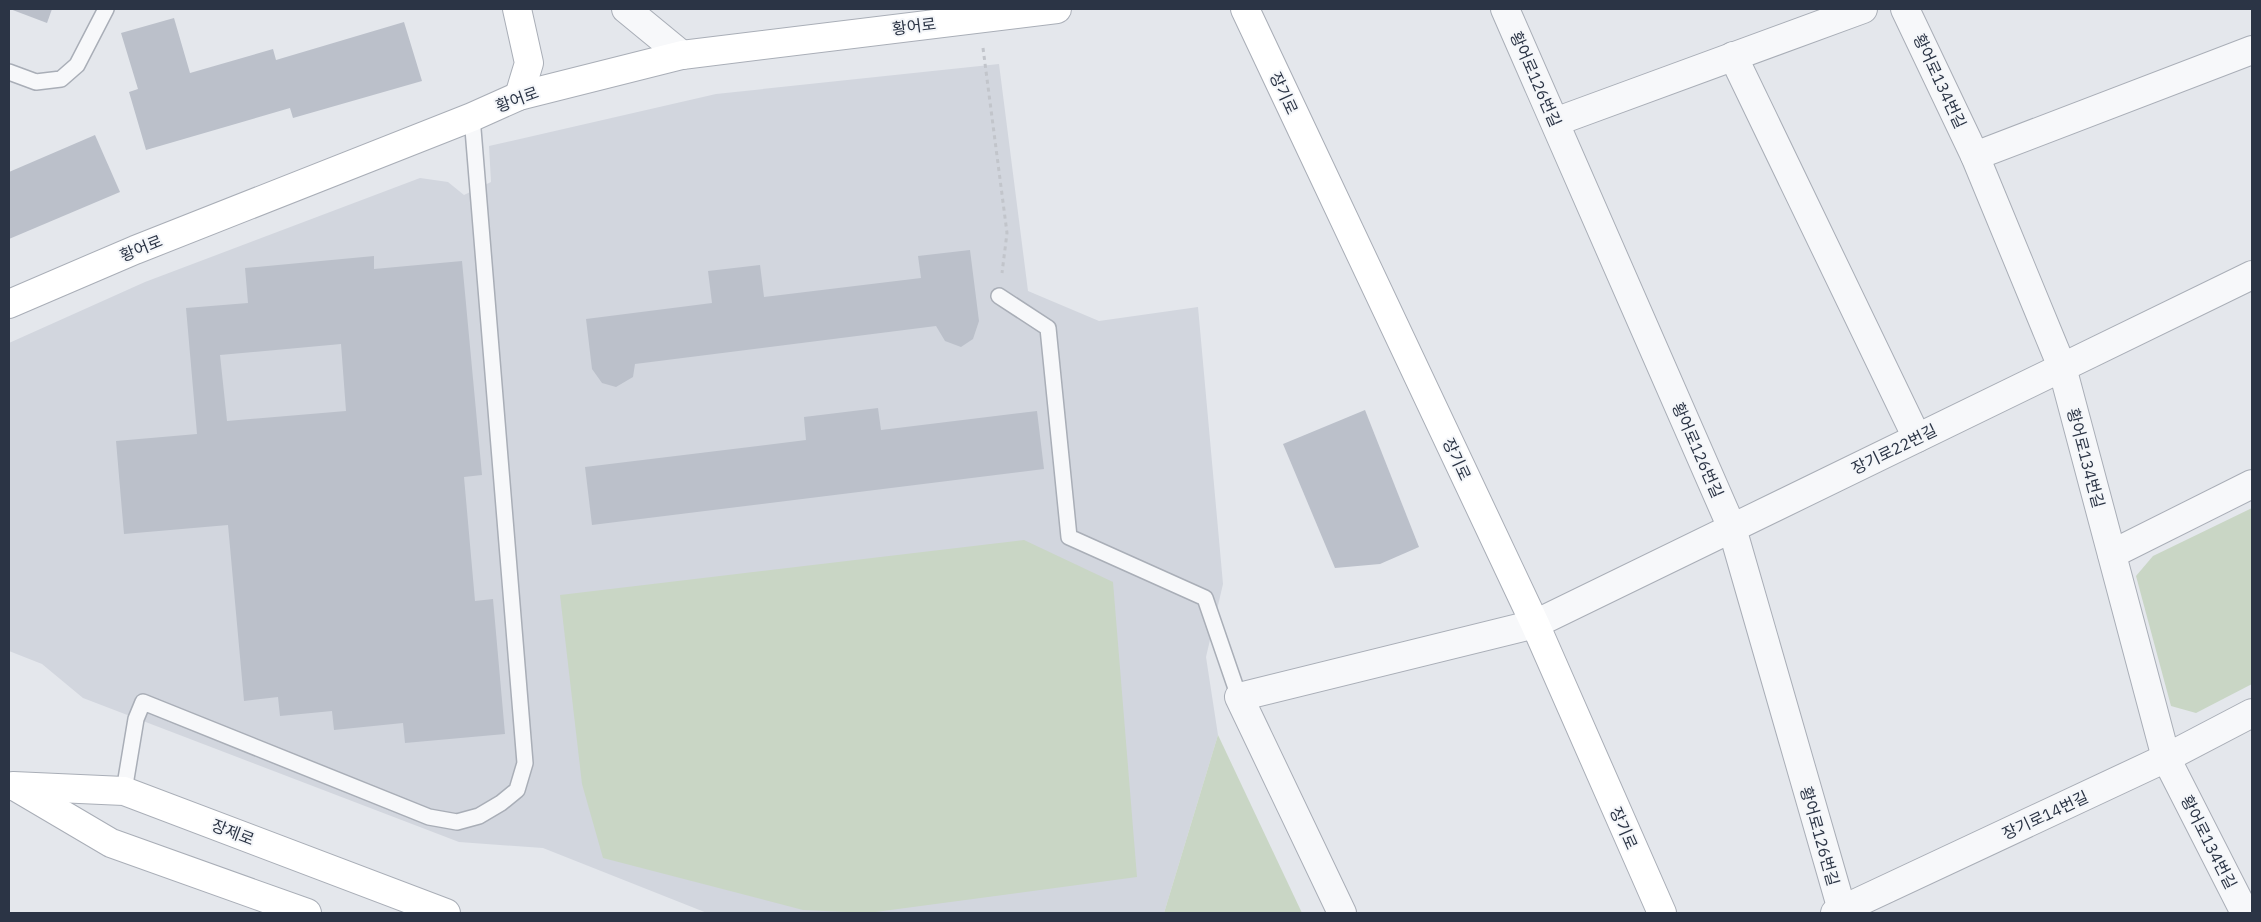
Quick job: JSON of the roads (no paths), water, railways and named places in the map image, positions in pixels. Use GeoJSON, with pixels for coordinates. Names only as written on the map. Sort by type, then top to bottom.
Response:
{"type":"FeatureCollection","features":[{"type":"Feature","properties":{"kind":"street"},"geometry":{"type":"LineString","coordinates":[[517,9],[529,63],[519,96]]}},
{"type":"Feature","properties":{"kind":"street"},"geometry":{"type":"LineString","coordinates":[[626,9],[682,55]]}},
{"type":"Feature","properties":{"kind":"street","name":"황어로"},"geometry":{"type":"LineString","coordinates":[[9,304],[135,250],[472,117],[519,96],[682,55],[1057,9]]}},
{"type":"Feature","properties":{"kind":"street","name":"장기로"},"geometry":{"type":"LineString","coordinates":[[1245,9],[1535,624],[1662,913]]}},
{"type":"Feature","properties":{"kind":"street","name":"황어로126번길"},"geometry":{"type":"LineString","coordinates":[[1505,9],[1732,528],[1838,912]]}},
{"type":"Feature","properties":{"kind":"street"},"geometry":{"type":"LineString","coordinates":[[1554,122],[1862,9]]}},
{"type":"Feature","properties":{"kind":"street","name":"황어로134번길"},"geometry":{"type":"LineString","coordinates":[[1905,9],[1975,156],[2062,367],[2166,758],[2245,913]]}},
{"type":"Feature","properties":{"kind":"street"},"geometry":{"type":"LineString","coordinates":[[1975,156],[2252,50]]}},
{"type":"Feature","properties":{"kind":"street"},"geometry":{"type":"LineString","coordinates":[[1733,56],[1917,438]]}},
{"type":"Feature","properties":{"kind":"street","name":"장기로22번길"},"geometry":{"type":"LineString","coordinates":[[1239,697],[1535,624],[2252,274]]}},
{"type":"Feature","properties":{"kind":"street"},"geometry":{"type":"LineString","coordinates":[[2112,554],[2252,484]]}},
{"type":"Feature","properties":{"kind":"street"},"geometry":{"type":"LineString","coordinates":[[1239,697],[1342,913]]}},
{"type":"Feature","properties":{"kind":"street","name":"장기로14번길"},"geometry":{"type":"LineString","coordinates":[[1838,912],[2166,758],[2252,713]]}},
{"type":"Feature","properties":{"kind":"street","name":"장제로"},"geometry":{"type":"LineString","coordinates":[[11,785],[124,791],[446,913]]}},
{"type":"Feature","properties":{"kind":"street","name":"장제로"},"geometry":{"type":"LineString","coordinates":[[11,785],[111,843],[307,913]]}},
{"type":"Feature","properties":{"kind":"lane"},"geometry":{"type":"LineString","coordinates":[[9,72],[36,82],[61,79],[77,65],[106,9]]}},
{"type":"Feature","properties":{"kind":"lane"},"geometry":{"type":"LineString","coordinates":[[124,791],[136,719],[143,702],[430,817],[457,822],[479,816],[501,804],[517,790],[525,763],[472,117]]}},
{"type":"Feature","properties":{"kind":"lane"},"geometry":{"type":"LineString","coordinates":[[1000,296],[1048,328],[1069,537],[1206,598],[1239,697]]}}]}
